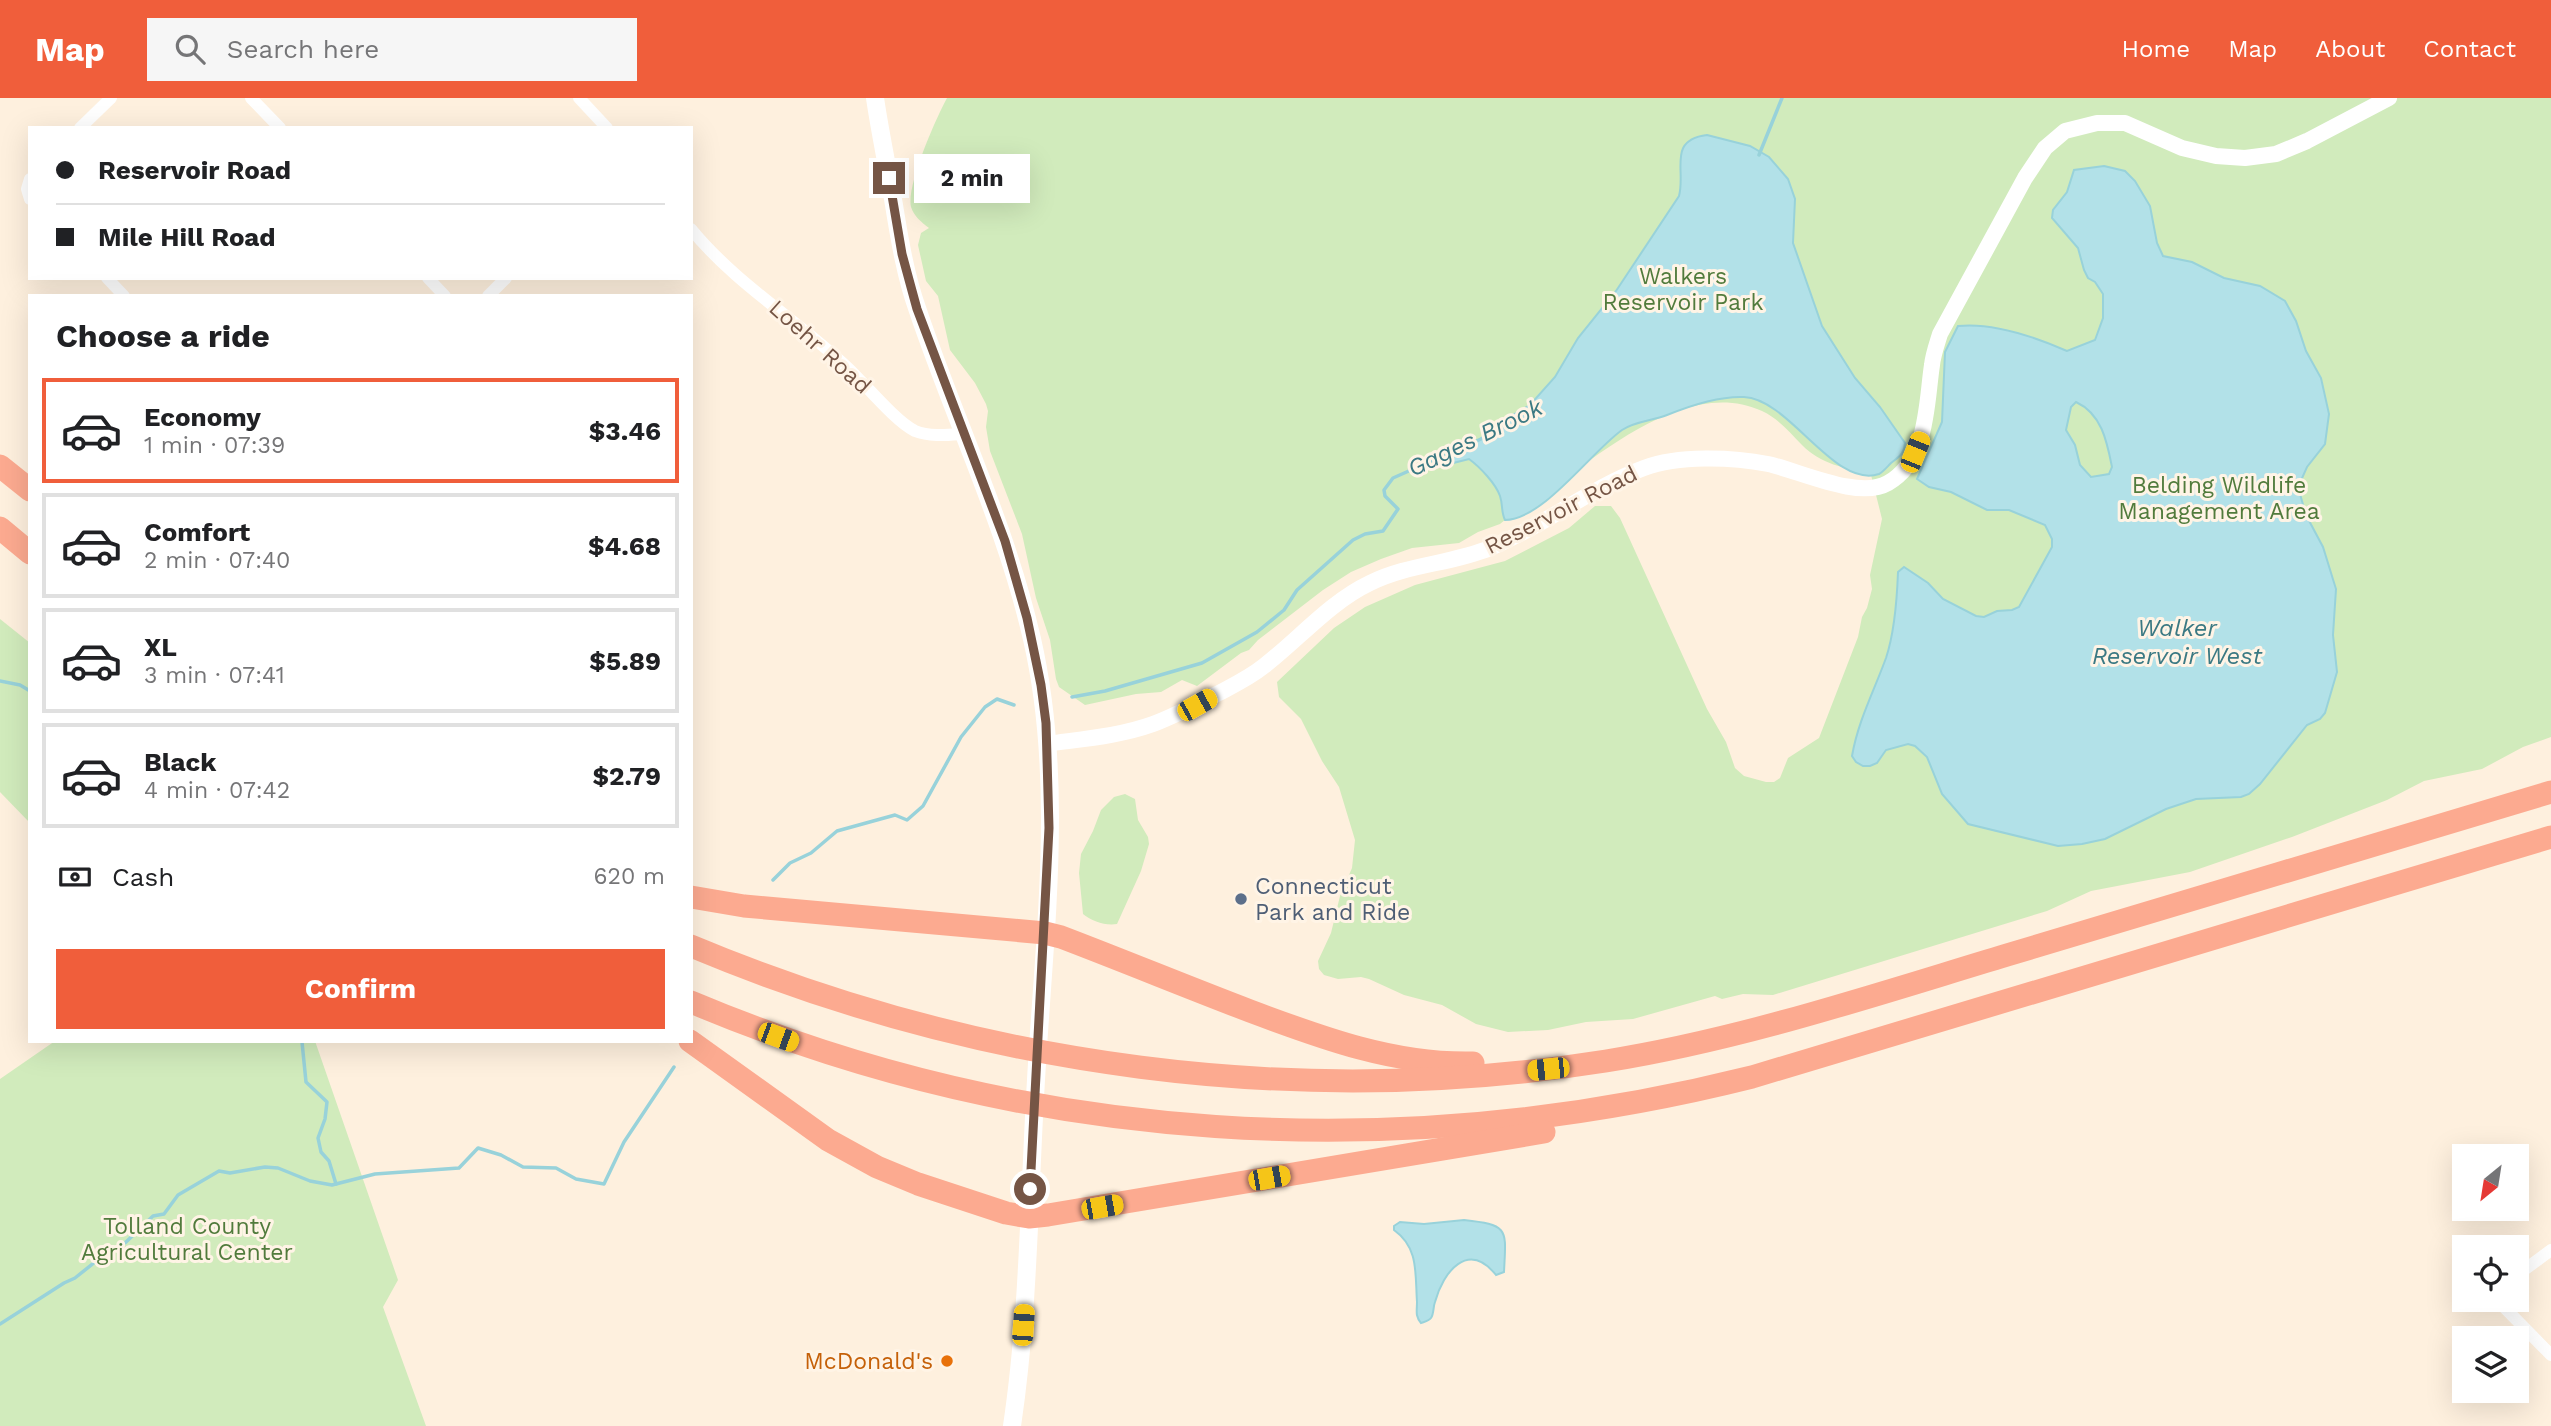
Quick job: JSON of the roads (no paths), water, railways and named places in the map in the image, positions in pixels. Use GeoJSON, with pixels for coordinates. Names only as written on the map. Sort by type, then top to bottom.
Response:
{"type":"FeatureCollection","features":[{"type":"Feature","properties":{"kind":"highway"},"geometry":{"type":"LineString","coordinates":[[0,466],[28,488]]}},
{"type":"Feature","properties":{"kind":"highway"},"geometry":{"type":"LineString","coordinates":[[0,528],[28,550]]}},
{"type":"Feature","properties":{"kind":"highway"},"geometry":{"type":"LineString","coordinates":[[693,947],[833,999],[908,1022],[999,1045],[1078,1059],[1177,1072],[1315,1081],[1412,1080],[1548,1069],[1673,1049],[1781,1023],[2551,792]]}},
{"type":"Feature","properties":{"kind":"highway"},"geometry":{"type":"LineString","coordinates":[[693,1003],[759,1030],[842,1057],[996,1097],[1076,1111],[1238,1128],[1366,1131],[1495,1124],[1643,1101],[1733,1082],[2551,838]]}},
{"type":"Feature","properties":{"kind":"highway"},"geometry":{"type":"LineString","coordinates":[[693,897],[755,907],[1045,933],[1284,1023],[1358,1047],[1427,1061],[1517,1061],[1548,1069]]}},
{"type":"Feature","properties":{"kind":"highway"},"geometry":{"type":"LineString","coordinates":[[693,1043],[802,1123],[858,1158],[918,1184],[1006,1213],[1029,1217],[1115,1205],[1590,1124],[1616,1117],[1643,1101]]}},
{"type":"Feature","properties":{"kind":"main road"},"geometry":{"type":"LineString","coordinates":[[875,98],[908,276],[917,309],[996,514],[1019,588],[1037,665],[1047,744],[1049,828],[1045,933],[1022,1340],[1012,1426]]}},
{"type":"Feature","properties":{"kind":"street"},"geometry":{"type":"LineString","coordinates":[[82,126],[111,98]]}},
{"type":"Feature","properties":{"kind":"street"},"geometry":{"type":"LineString","coordinates":[[251,98],[278,126]]}},
{"type":"Feature","properties":{"kind":"street"},"geometry":{"type":"LineString","coordinates":[[579,98],[605,126]]}},
{"type":"Feature","properties":{"kind":"street","name":"Reservoir Road"},"geometry":{"type":"LineString","coordinates":[[1047,744],[1096,737],[1152,724],[1197,705],[1242,681],[1331,608],[1370,583],[1406,570],[1489,549],[1601,488],[1646,467],[1671,461],[1743,460],[1787,469],[1851,488],[1881,487],[1891,482],[1907,465],[1922,435],[1932,362],[1940,334],[2025,178],[2045,148],[2065,131],[2097,122],[2124,124],[2199,153],[2245,158],[2276,154],[2307,141],[2389,98]]}},
{"type":"Feature","properties":{"kind":"street","name":"Loehr Road"},"geometry":{"type":"LineString","coordinates":[[693,231],[709,251],[808,332],[888,409],[915,431],[937,435],[964,434]]}},
{"type":"Feature","properties":{"kind":"street"},"geometry":{"type":"LineString","coordinates":[[109,280],[122,294]]}},
{"type":"Feature","properties":{"kind":"street"},"geometry":{"type":"LineString","coordinates":[[430,280],[443,294]]}},
{"type":"Feature","properties":{"kind":"street"},"geometry":{"type":"LineString","coordinates":[[490,294],[504,280]]}},
{"type":"Feature","properties":{"kind":"street"},"geometry":{"type":"LineString","coordinates":[[2529,1266],[2551,1250]]}},
{"type":"Feature","properties":{"kind":"street"},"geometry":{"type":"LineString","coordinates":[[2509,1312],[2551,1356]]}},
{"type":"Feature","properties":{"kind":"water"},"geometry":{"type":"Polygon","coordinates":[[[1707,135],[1750,146],[1769,157],[1788,179],[1795,199],[1793,243],[1822,326],[1855,378],[1880,407],[1905,443],[1902,453],[1879,474],[1862,475],[1845,469],[1778,412],[1761,401],[1744,397],[1725,398],[1627,427],[1609,440],[1551,497],[1520,517],[1505,520],[1500,496],[1487,476],[1469,459],[1453,463],[1452,456],[1530,405],[1555,377],[1578,338],[1616,291],[1679,196],[1682,150],[1695,138],[1707,135]]]}},
{"type":"Feature","properties":{"kind":"water","name":"Walker Reservoir West"},"geometry":{"type":"Polygon","coordinates":[[[2104,166],[2125,171],[2135,181],[2150,206],[2157,243],[2163,256],[2192,262],[2224,278],[2260,286],[2285,301],[2296,321],[2306,351],[2321,378],[2329,414],[2325,444],[2307,467],[2298,487],[2306,515],[2323,547],[2336,589],[2333,635],[2337,672],[2325,713],[2320,719],[2307,725],[2249,794],[2241,797],[2196,799],[2166,809],[2105,839],[2058,846],[1968,824],[1942,794],[1927,757],[1915,746],[1908,744],[1886,750],[1877,763],[1870,766],[1863,766],[1852,756],[1862,718],[1889,648],[1898,572],[1904,567],[1928,583],[1943,599],[1976,616],[1984,617],[1997,611],[2019,607],[2052,547],[2052,539],[2045,525],[2009,510],[1987,510],[1951,492],[1929,487],[1917,479],[1942,422],[1945,352],[1958,326],[2000,328],[2067,351],[2095,340],[2103,318],[2103,294],[2095,282],[2088,278],[2078,248],[2052,218],[2053,210],[2067,192],[2074,170],[2104,166]],[[2076,402],[2071,407],[2066,430],[2075,445],[2080,465],[2091,477],[2109,474],[2112,467],[2102,430],[2085,407],[2076,402]]]}},
{"type":"Feature","properties":{"kind":"water"},"geometry":{"type":"Polygon","coordinates":[[[1464,1220],[1490,1224],[1502,1232],[1505,1246],[1504,1272],[1496,1275],[1476,1260],[1458,1264],[1444,1280],[1434,1304],[1433,1315],[1428,1321],[1421,1323],[1417,1313],[1412,1253],[1394,1230],[1394,1226],[1400,1222],[1424,1224],[1464,1220]]]}},
{"type":"Feature","properties":{"kind":"waterway","name":"Gages Brook"},"geometry":{"type":"LineString","coordinates":[[1759,155],[1782,98]]}},
{"type":"Feature","properties":{"kind":"waterway","name":"Gages Brook"},"geometry":{"type":"LineString","coordinates":[[1072,697],[1105,691],[1202,663],[1257,632],[1284,610],[1297,590],[1353,540],[1365,534],[1383,531],[1398,509],[1385,496],[1384,490],[1393,478],[1481,439]]}},
{"type":"Feature","properties":{"kind":"waterway"},"geometry":{"type":"LineString","coordinates":[[0,681],[20,685],[28,690]]}},
{"type":"Feature","properties":{"kind":"waterway","name":"Gages Brook"},"geometry":{"type":"LineString","coordinates":[[773,880],[790,863],[811,853],[837,831],[895,815],[907,820],[923,806],[961,737],[985,707],[997,699],[1014,705]]}},
{"type":"Feature","properties":{"kind":"waterway"},"geometry":{"type":"LineString","coordinates":[[302,1043],[306,1082],[327,1102],[325,1119],[318,1138],[321,1152],[329,1161],[336,1184]]}},
{"type":"Feature","properties":{"kind":"waterway","name":"Gages Brook"},"geometry":{"type":"LineString","coordinates":[[0,1324],[75,1278],[110,1250],[125,1243],[153,1216],[164,1214],[178,1195],[219,1171],[230,1173],[265,1167],[278,1168],[310,1181],[332,1185],[375,1174],[459,1168],[478,1148],[501,1155],[523,1167],[556,1168],[576,1179],[604,1184],[624,1142],[674,1067]]}},
{"type":"Feature","properties":{"kind":"place","name":"Connecticut Park and Ride"},"geometry":{"type":"Point","coordinates":[1241,899]}},
{"type":"Feature","properties":{"kind":"place","name":"McDonald's"},"geometry":{"type":"Point","coordinates":[947,1361]}},
{"type":"Feature","properties":{"kind":"park label","name":"Walkers Reservoir Park"},"geometry":{"type":"Point","coordinates":[1683,289]}},
{"type":"Feature","properties":{"kind":"park label","name":"Belding Wildlife Management Area"},"geometry":{"type":"Point","coordinates":[2219,498]}},
{"type":"Feature","properties":{"kind":"park label","name":"Tolland County Agricultural Center"},"geometry":{"type":"Point","coordinates":[187,1239]}}]}
